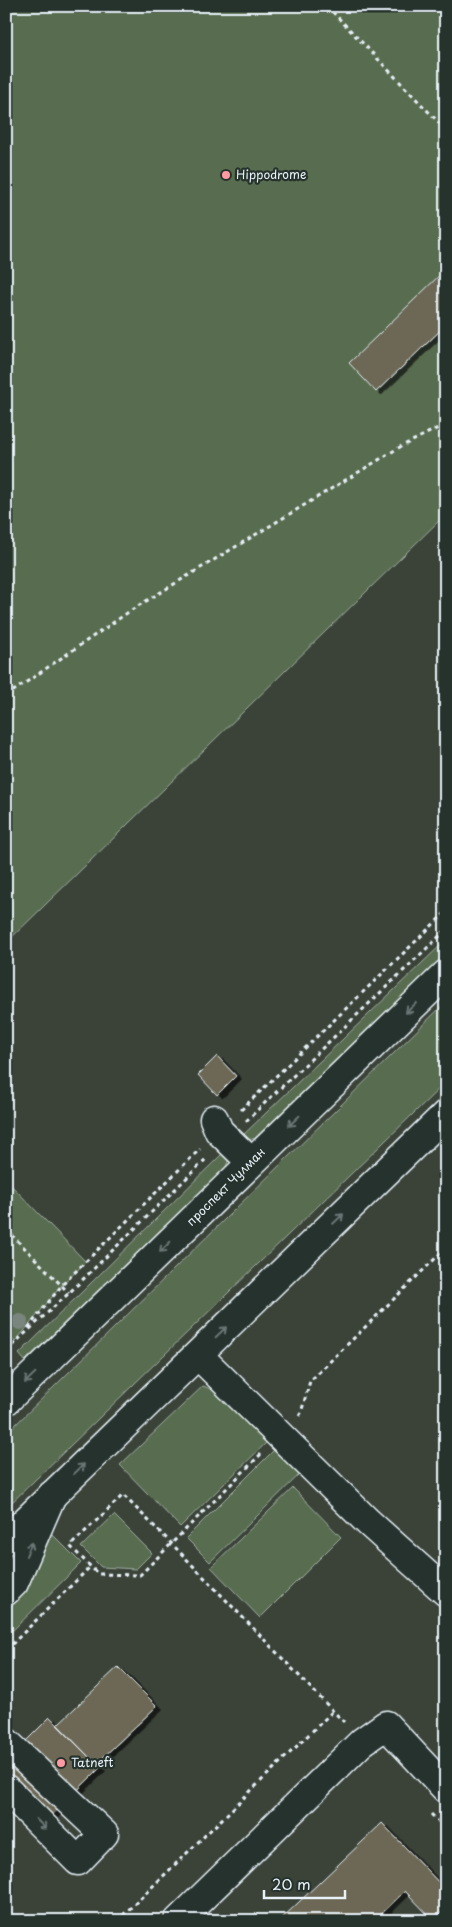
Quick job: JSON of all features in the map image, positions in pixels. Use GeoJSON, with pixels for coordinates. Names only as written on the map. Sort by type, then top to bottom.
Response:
{"type":"FeatureCollection","features":[{"type":"Feature","properties":{"kind":"main road","name":"проспект Чулман"},"geometry":{"type":"LineString","coordinates":[[6,1401],[446,974]]}},
{"type":"Feature","properties":{"kind":"main road"},"geometry":{"type":"LineString","coordinates":[[6,1540],[444,1117]]}},
{"type":"Feature","properties":{"kind":"main road"},"geometry":{"type":"LineString","coordinates":[[214,1119],[219,1130],[251,1162]]}},
{"type":"Feature","properties":{"kind":"main road"},"geometry":{"type":"LineString","coordinates":[[198,1354],[368,1522],[441,1578]]}},
{"type":"Feature","properties":{"kind":"main road"},"geometry":{"type":"LineString","coordinates":[[6,1591],[14,1583],[52,1495]]}},
{"type":"Feature","properties":{"kind":"main road"},"geometry":{"type":"LineString","coordinates":[[178,1921],[362,1742],[386,1725],[446,1789]]}},
{"type":"Feature","properties":{"kind":"main road"},"geometry":{"type":"LineString","coordinates":[[6,1742],[104,1834],[78,1861],[6,1789]]}},
{"type":"Feature","properties":{"kind":"path"},"geometry":{"type":"LineString","coordinates":[[327,6],[446,130]]}},
{"type":"Feature","properties":{"kind":"path"},"geometry":{"type":"LineString","coordinates":[[6,696],[132,609],[400,447],[446,424]]}},
{"type":"Feature","properties":{"kind":"path"},"geometry":{"type":"LineString","coordinates":[[6,1229],[69,1293]]}},
{"type":"Feature","properties":{"kind":"path"},"geometry":{"type":"LineString","coordinates":[[362,1742],[172,1544],[123,1495],[70,1546],[98,1574],[140,1575],[172,1544],[301,1413],[310,1382],[446,1248]]}},
{"type":"Feature","properties":{"kind":"path"},"geometry":{"type":"LineString","coordinates":[[6,1650],[90,1567]]}},
{"type":"Feature","properties":{"kind":"path"},"geometry":{"type":"LineString","coordinates":[[117,1921],[333,1711]]}},
{"type":"Feature","properties":{"kind":"path"},"geometry":{"type":"LineString","coordinates":[[426,1809],[446,1829]]}},
{"type":"Feature","properties":{"kind":"green space","name":"Hippodrome"},"geometry":{"type":"Polygon","coordinates":[[[6,6],[446,6],[446,514],[6,943],[6,6]]]}},
{"type":"Feature","properties":{"kind":"green space"},"geometry":{"type":"Polygon","coordinates":[[[446,940],[446,954],[257,1138],[247,1140],[240,1138],[446,940]]]}},
{"type":"Feature","properties":{"kind":"green space"},"geometry":{"type":"Polygon","coordinates":[[[446,1002],[446,1082],[6,1508],[6,1434],[446,1002]]]}},
{"type":"Feature","properties":{"kind":"green space"},"geometry":{"type":"Polygon","coordinates":[[[227,1149],[229,1158],[226,1167],[25,1361],[19,1354],[227,1149]]]}},
{"type":"Feature","properties":{"kind":"green space"},"geometry":{"type":"Polygon","coordinates":[[[6,1180],[86,1262],[62,1285],[15,1342],[6,1333],[6,1180]]]}},
{"type":"Feature","properties":{"kind":"green space"},"geometry":{"type":"Polygon","coordinates":[[[203,1386],[223,1394],[268,1441],[180,1527],[120,1465],[203,1386]]]}},
{"type":"Feature","properties":{"kind":"green space"},"geometry":{"type":"Polygon","coordinates":[[[277,1447],[302,1472],[210,1562],[186,1538],[277,1447]]]}},
{"type":"Feature","properties":{"kind":"green space"},"geometry":{"type":"Polygon","coordinates":[[[293,1488],[341,1537],[260,1618],[211,1567],[293,1488]]]}},
{"type":"Feature","properties":{"kind":"green space"},"geometry":{"type":"Polygon","coordinates":[[[114,1515],[152,1553],[136,1569],[101,1567],[81,1547],[114,1515]]]}},
{"type":"Feature","properties":{"kind":"green space"},"geometry":{"type":"Polygon","coordinates":[[[51,1533],[81,1563],[6,1637],[6,1604],[39,1548],[51,1533]]]}},
{"type":"Feature","properties":{"kind":"building"},"geometry":{"type":"Polygon","coordinates":[[[446,269],[446,325],[376,392],[349,363],[446,269]]]}},
{"type":"Feature","properties":{"kind":"building"},"geometry":{"type":"Polygon","coordinates":[[[217,1056],[236,1076],[217,1095],[198,1075],[217,1056]]]}},
{"type":"Feature","properties":{"kind":"building"},"geometry":{"type":"Polygon","coordinates":[[[118,1667],[157,1706],[96,1764],[57,1725],[118,1667]]]}},
{"type":"Feature","properties":{"kind":"building"},"geometry":{"type":"Polygon","coordinates":[[[50,1717],[100,1768],[50,1817],[6,1772],[6,1761],[50,1717]]]}},
{"type":"Feature","properties":{"kind":"building"},"geometry":{"type":"Polygon","coordinates":[[[382,1823],[446,1890],[446,1908],[433,1920],[405,1891],[374,1921],[279,1921],[382,1823]]]}},
{"type":"Feature","properties":{"kind":"place","name":"Hippodrome"},"geometry":{"type":"Point","coordinates":[226,175]}},
{"type":"Feature","properties":{"kind":"place","name":"Tatneft"},"geometry":{"type":"Point","coordinates":[61,1763]}}]}
